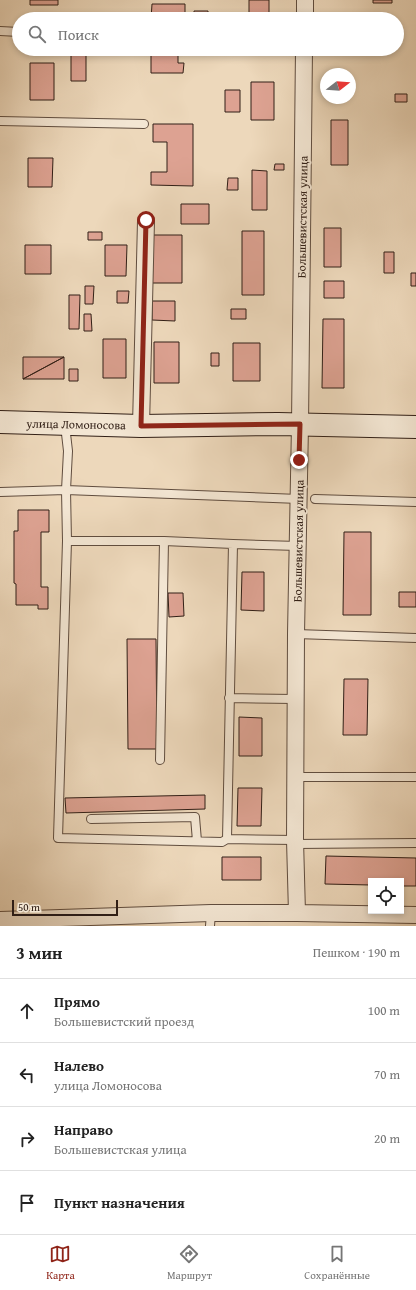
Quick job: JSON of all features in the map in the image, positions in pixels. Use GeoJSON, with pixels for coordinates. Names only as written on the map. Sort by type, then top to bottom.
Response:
{"type":"FeatureCollection","features":[{"type":"Feature","properties":{"kind":"main road","name":"улица Ломоносова"},"geometry":{"type":"LineString","coordinates":[[0,422],[141,426],[300,424],[416,427]]}},
{"type":"Feature","properties":{"kind":"street"},"geometry":{"type":"LineString","coordinates":[[305,0],[305,12]]}},
{"type":"Feature","properties":{"kind":"street","name":"Большевистская улица"},"geometry":{"type":"LineString","coordinates":[[297,912],[295,842],[295,699],[298,546],[307,499],[300,424],[304,56]]}},
{"type":"Feature","properties":{"kind":"street"},"geometry":{"type":"LineString","coordinates":[[141,426],[146,220]]}},
{"type":"Feature","properties":{"kind":"street"},"geometry":{"type":"LineString","coordinates":[[0,920],[211,920],[297,912],[416,915]]}},
{"type":"Feature","properties":{"kind":"lane"},"geometry":{"type":"LineString","coordinates":[[0,32],[12,32]]}},
{"type":"Feature","properties":{"kind":"lane"},"geometry":{"type":"LineString","coordinates":[[0,121],[144,124]]}},
{"type":"Feature","properties":{"kind":"lane"},"geometry":{"type":"LineString","coordinates":[[65,424],[68,451],[66,490],[67,541],[58,838],[222,842],[227,839],[295,842],[416,843]]}},
{"type":"Feature","properties":{"kind":"lane"},"geometry":{"type":"LineString","coordinates":[[0,492],[66,490],[416,502]]}},
{"type":"Feature","properties":{"kind":"lane"},"geometry":{"type":"LineString","coordinates":[[67,541],[164,541],[298,546]]}},
{"type":"Feature","properties":{"kind":"lane"},"geometry":{"type":"LineString","coordinates":[[160,760],[164,541]]}},
{"type":"Feature","properties":{"kind":"lane"},"geometry":{"type":"LineString","coordinates":[[227,839],[233,544]]}},
{"type":"Feature","properties":{"kind":"lane"},"geometry":{"type":"LineString","coordinates":[[296,634],[416,638]]}},
{"type":"Feature","properties":{"kind":"lane"},"geometry":{"type":"LineString","coordinates":[[229,698],[295,699]]}},
{"type":"Feature","properties":{"kind":"lane"},"geometry":{"type":"LineString","coordinates":[[295,777],[416,777]]}},
{"type":"Feature","properties":{"kind":"lane"},"geometry":{"type":"LineString","coordinates":[[91,819],[195,817],[197,841]]}},
{"type":"Feature","properties":{"kind":"building"},"geometry":{"type":"Polygon","coordinates":[[[30,0],[58,0],[58,5],[30,5],[30,0]]]}},
{"type":"Feature","properties":{"kind":"building"},"geometry":{"type":"Polygon","coordinates":[[[249,0],[269,0],[269,12],[249,12],[249,0]]]}},
{"type":"Feature","properties":{"kind":"building"},"geometry":{"type":"Polygon","coordinates":[[[373,0],[392,0],[392,3],[373,3],[373,0]]]}},
{"type":"Feature","properties":{"kind":"building"},"geometry":{"type":"Polygon","coordinates":[[[152,4],[185,4],[185,12],[151,12],[152,4]]]}},
{"type":"Feature","properties":{"kind":"building"},"geometry":{"type":"Polygon","coordinates":[[[194,11],[208,11],[208,12],[194,11]]]}},
{"type":"Feature","properties":{"kind":"building"},"geometry":{"type":"Polygon","coordinates":[[[71,56],[86,56],[86,81],[71,81],[71,56]]]}},
{"type":"Feature","properties":{"kind":"building"},"geometry":{"type":"Polygon","coordinates":[[[151,56],[178,56],[178,63],[184,63],[183,73],[151,73],[151,56]]]}},
{"type":"Feature","properties":{"kind":"building"},"geometry":{"type":"Polygon","coordinates":[[[30,63],[54,63],[54,100],[30,100],[30,63]]]}},
{"type":"Feature","properties":{"kind":"building"},"geometry":{"type":"Polygon","coordinates":[[[251,82],[274,82],[274,120],[251,120],[251,82]]]}},
{"type":"Feature","properties":{"kind":"building"},"geometry":{"type":"Polygon","coordinates":[[[225,90],[240,90],[240,112],[225,112],[225,90]]]}},
{"type":"Feature","properties":{"kind":"building"},"geometry":{"type":"Polygon","coordinates":[[[395,94],[407,94],[407,102],[395,102],[395,94]]]}},
{"type":"Feature","properties":{"kind":"building"},"geometry":{"type":"Polygon","coordinates":[[[331,120],[348,120],[348,165],[331,165],[331,120]]]}},
{"type":"Feature","properties":{"kind":"building"},"geometry":{"type":"Polygon","coordinates":[[[153,124],[193,124],[193,186],[151,185],[151,172],[167,172],[167,142],[153,142],[153,124]]]}},
{"type":"Feature","properties":{"kind":"building"},"geometry":{"type":"Polygon","coordinates":[[[28,158],[53,158],[52,187],[28,187],[28,158]]]}},
{"type":"Feature","properties":{"kind":"building"},"geometry":{"type":"Polygon","coordinates":[[[275,164],[284,164],[284,170],[274,170],[275,164]]]}},
{"type":"Feature","properties":{"kind":"building"},"geometry":{"type":"Polygon","coordinates":[[[252,170],[267,171],[267,210],[252,210],[252,170]]]}},
{"type":"Feature","properties":{"kind":"building"},"geometry":{"type":"Polygon","coordinates":[[[228,178],[238,178],[238,190],[227,190],[228,178]]]}},
{"type":"Feature","properties":{"kind":"building"},"geometry":{"type":"Polygon","coordinates":[[[181,204],[209,204],[209,224],[181,224],[181,204]]]}},
{"type":"Feature","properties":{"kind":"building"},"geometry":{"type":"Polygon","coordinates":[[[324,228],[341,228],[341,267],[324,267],[324,228]]]}},
{"type":"Feature","properties":{"kind":"building"},"geometry":{"type":"Polygon","coordinates":[[[242,231],[264,231],[264,295],[242,295],[242,231]]]}},
{"type":"Feature","properties":{"kind":"building"},"geometry":{"type":"Polygon","coordinates":[[[88,232],[102,232],[102,240],[88,240],[88,232]]]}},
{"type":"Feature","properties":{"kind":"building"},"geometry":{"type":"Polygon","coordinates":[[[152,235],[182,235],[182,283],[152,283],[152,235]]]}},
{"type":"Feature","properties":{"kind":"building"},"geometry":{"type":"Polygon","coordinates":[[[25,245],[51,245],[51,274],[25,274],[25,245]]]}},
{"type":"Feature","properties":{"kind":"building"},"geometry":{"type":"Polygon","coordinates":[[[105,245],[127,245],[126,276],[105,276],[105,245]]]}},
{"type":"Feature","properties":{"kind":"building"},"geometry":{"type":"Polygon","coordinates":[[[384,252],[394,252],[394,273],[384,273],[384,252]]]}},
{"type":"Feature","properties":{"kind":"building"},"geometry":{"type":"Polygon","coordinates":[[[411,273],[416,273],[416,286],[411,286],[411,273]]]}},
{"type":"Feature","properties":{"kind":"building"},"geometry":{"type":"Polygon","coordinates":[[[324,281],[344,281],[344,298],[324,298],[324,281]]]}},
{"type":"Feature","properties":{"kind":"building"},"geometry":{"type":"Polygon","coordinates":[[[85,286],[94,286],[93,304],[85,304],[85,286]]]}},
{"type":"Feature","properties":{"kind":"building"},"geometry":{"type":"Polygon","coordinates":[[[117,291],[129,291],[128,303],[117,303],[117,291]]]}},
{"type":"Feature","properties":{"kind":"building"},"geometry":{"type":"Polygon","coordinates":[[[69,295],[80,295],[79,329],[69,329],[69,295]]]}},
{"type":"Feature","properties":{"kind":"building"},"geometry":{"type":"Polygon","coordinates":[[[152,301],[175,301],[175,321],[152,320],[152,301]]]}},
{"type":"Feature","properties":{"kind":"building"},"geometry":{"type":"Polygon","coordinates":[[[231,309],[246,309],[246,319],[231,319],[231,309]]]}},
{"type":"Feature","properties":{"kind":"building"},"geometry":{"type":"Polygon","coordinates":[[[84,314],[91,314],[92,331],[84,331],[84,314]]]}},
{"type":"Feature","properties":{"kind":"building"},"geometry":{"type":"Polygon","coordinates":[[[323,319],[344,319],[344,388],[322,388],[323,319]]]}},
{"type":"Feature","properties":{"kind":"building"},"geometry":{"type":"Polygon","coordinates":[[[103,339],[126,339],[126,378],[103,378],[103,339]]]}},
{"type":"Feature","properties":{"kind":"building"},"geometry":{"type":"Polygon","coordinates":[[[154,342],[179,342],[179,383],[154,383],[154,342]]]}},
{"type":"Feature","properties":{"kind":"building"},"geometry":{"type":"Polygon","coordinates":[[[233,343],[260,343],[260,381],[233,381],[233,343]]]}},
{"type":"Feature","properties":{"kind":"building"},"geometry":{"type":"Polygon","coordinates":[[[211,353],[219,353],[219,366],[211,366],[211,353]]]}},
{"type":"Feature","properties":{"kind":"building"},"geometry":{"type":"Polygon","coordinates":[[[23,357],[64,357],[23,379],[23,357]]]}},
{"type":"Feature","properties":{"kind":"building"},"geometry":{"type":"Polygon","coordinates":[[[64,357],[64,379],[23,379],[64,357]]]}},
{"type":"Feature","properties":{"kind":"building"},"geometry":{"type":"Polygon","coordinates":[[[69,369],[78,369],[78,381],[69,381],[69,369]]]}},
{"type":"Feature","properties":{"kind":"building"},"geometry":{"type":"Polygon","coordinates":[[[18,510],[49,510],[49,532],[41,532],[41,587],[48,587],[48,609],[38,609],[38,605],[16,605],[16,584],[14,583],[14,531],[18,531],[18,510]]]}},
{"type":"Feature","properties":{"kind":"building"},"geometry":{"type":"Polygon","coordinates":[[[344,532],[371,532],[371,615],[343,615],[344,532]]]}},
{"type":"Feature","properties":{"kind":"building"},"geometry":{"type":"Polygon","coordinates":[[[242,572],[264,572],[264,611],[241,610],[242,572]]]}},
{"type":"Feature","properties":{"kind":"building"},"geometry":{"type":"Polygon","coordinates":[[[399,592],[416,592],[416,607],[399,607],[399,592]]]}},
{"type":"Feature","properties":{"kind":"building"},"geometry":{"type":"Polygon","coordinates":[[[168,593],[183,593],[184,616],[169,617],[168,593]]]}},
{"type":"Feature","properties":{"kind":"building"},"geometry":{"type":"Polygon","coordinates":[[[127,639],[156,639],[157,749],[128,749],[127,639]]]}},
{"type":"Feature","properties":{"kind":"building"},"geometry":{"type":"Polygon","coordinates":[[[344,679],[368,679],[367,735],[343,735],[344,679]]]}},
{"type":"Feature","properties":{"kind":"building"},"geometry":{"type":"Polygon","coordinates":[[[239,717],[262,718],[262,756],[239,756],[239,717]]]}},
{"type":"Feature","properties":{"kind":"building"},"geometry":{"type":"Polygon","coordinates":[[[238,788],[262,788],[261,826],[237,826],[238,788]]]}},
{"type":"Feature","properties":{"kind":"building"},"geometry":{"type":"Polygon","coordinates":[[[205,795],[205,809],[66,813],[65,798],[205,795]]]}},
{"type":"Feature","properties":{"kind":"building"},"geometry":{"type":"Polygon","coordinates":[[[326,856],[416,858],[416,886],[404,886],[404,878],[368,878],[368,885],[325,884],[326,856]]]}},
{"type":"Feature","properties":{"kind":"building"},"geometry":{"type":"Polygon","coordinates":[[[222,857],[261,857],[261,880],[222,880],[222,857]]]}},
{"type":"Feature","properties":{"kind":"route"},"geometry":{"type":"LineString","coordinates":[[146,220],[141,426],[300,424],[299,460]]}}]}
